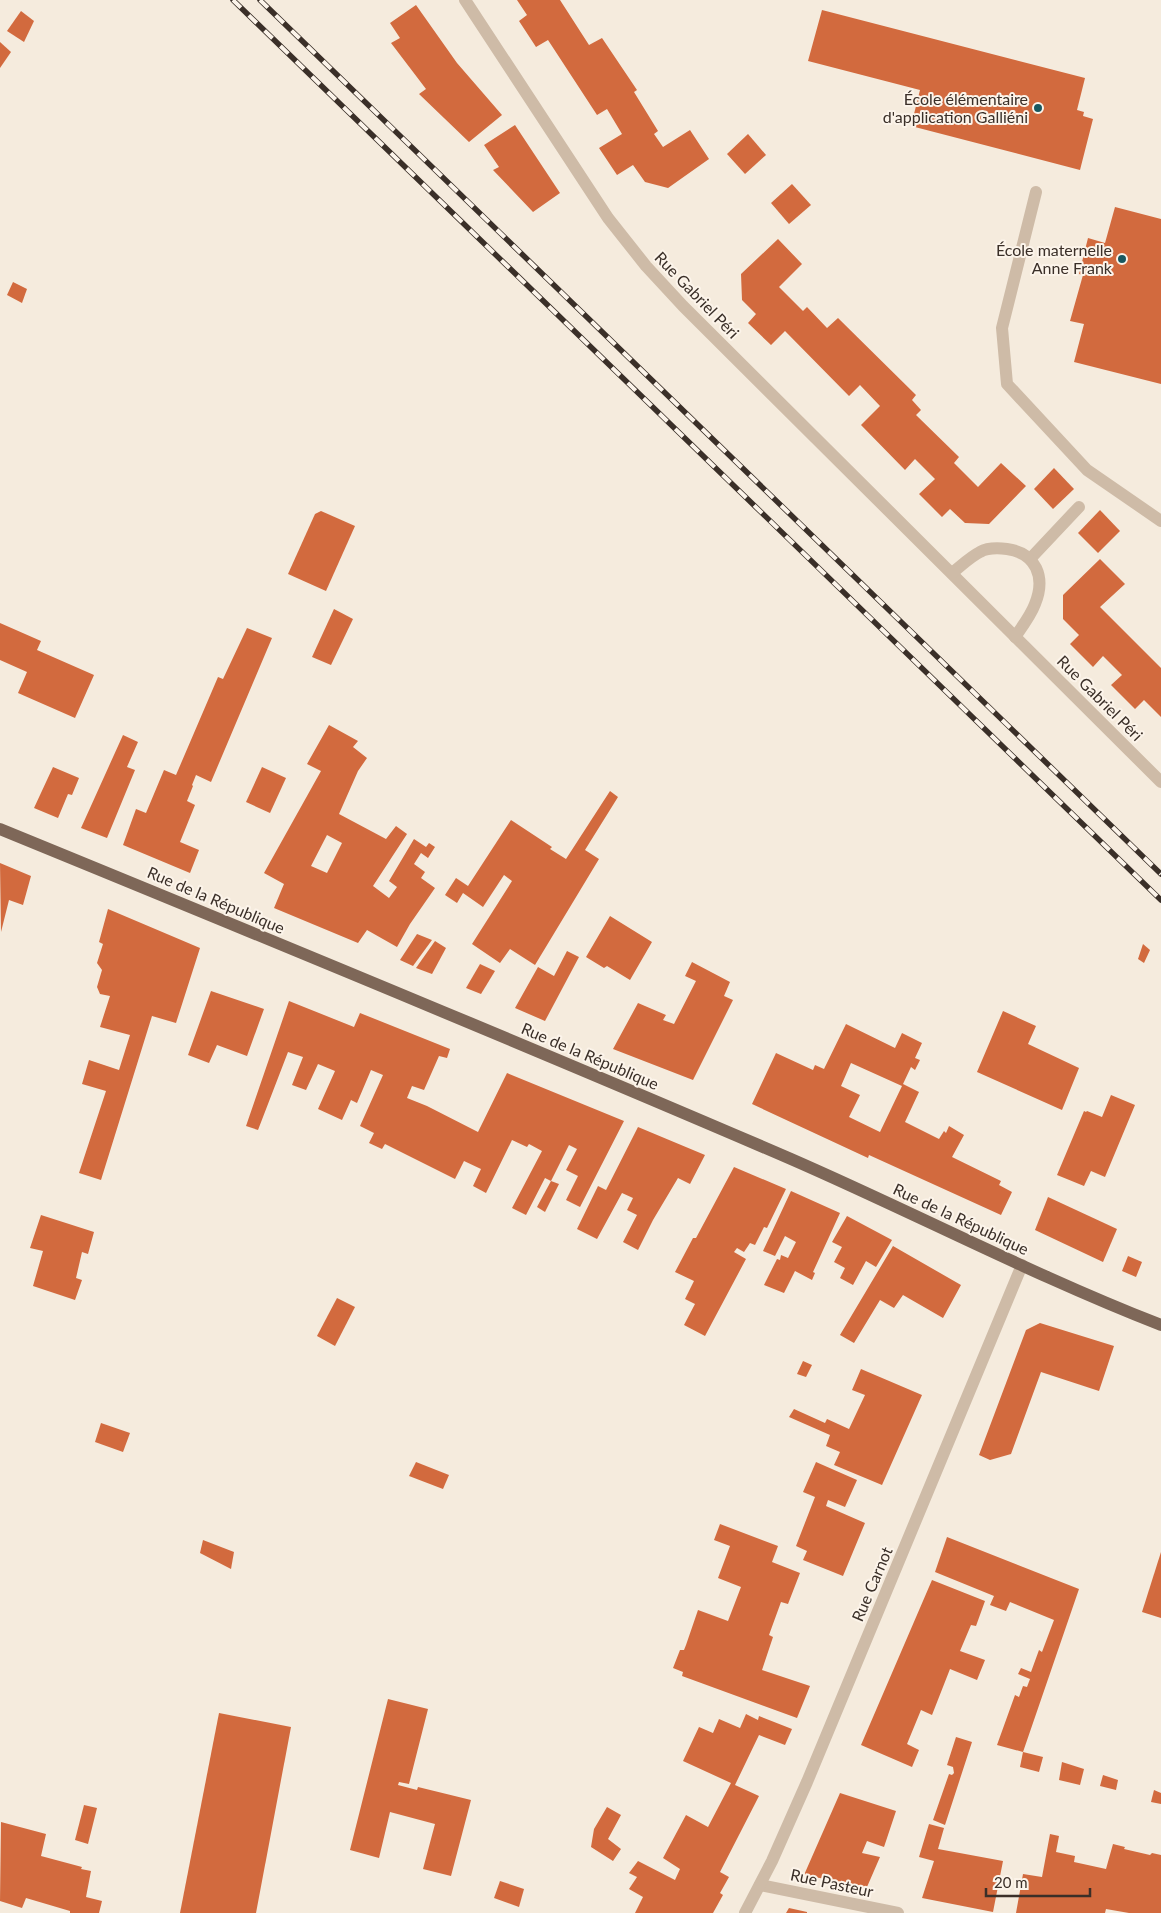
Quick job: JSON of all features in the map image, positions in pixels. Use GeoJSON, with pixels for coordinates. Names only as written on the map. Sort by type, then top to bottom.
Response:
{"type":"FeatureCollection","features":[{"type":"Feature","properties":{"kind":"main road","name":"Rue de la République"},"geometry":{"type":"LineString","coordinates":[[0,829],[668,1106],[802,1164],[1072,1289],[1161,1325]]}},
{"type":"Feature","properties":{"kind":"street","name":"Rue Gabriel Péri"},"geometry":{"type":"LineString","coordinates":[[465,0],[608,218],[646,266],[683,306],[1161,782]]}},
{"type":"Feature","properties":{"kind":"street"},"geometry":{"type":"LineString","coordinates":[[1036,192],[1002,328],[1007,384],[1087,470],[1161,521]]}},
{"type":"Feature","properties":{"kind":"street"},"geometry":{"type":"LineString","coordinates":[[1030,559],[1078,507]]}},
{"type":"Feature","properties":{"kind":"street"},"geometry":{"type":"LineString","coordinates":[[952,573],[981,551],[1000,548],[1020,551],[1030,559],[1038,573],[1039,585],[1035,604],[1015,637]]}},
{"type":"Feature","properties":{"kind":"street","name":"Rue Carnot"},"geometry":{"type":"LineString","coordinates":[[745,1913],[760,1885],[811,1773],[1022,1265]]}},
{"type":"Feature","properties":{"kind":"street","name":"Rue Pasteur"},"geometry":{"type":"LineString","coordinates":[[760,1885],[898,1913]]}},
{"type":"Feature","properties":{"kind":"building"},"geometry":{"type":"Polygon","coordinates":[[[517,0],[560,0],[589,45],[602,38],[637,90],[634,92],[658,131],[654,134],[663,147],[690,130],[709,159],[668,188],[645,182],[633,165],[617,175],[599,148],[622,134],[607,109],[597,115],[548,40],[536,47],[519,21],[527,15],[517,0]]]}},
{"type":"Feature","properties":{"kind":"building"},"geometry":{"type":"Polygon","coordinates":[[[416,5],[457,63],[502,115],[469,142],[419,94],[426,89],[391,43],[400,38],[390,23],[416,5]]]}},
{"type":"Feature","properties":{"kind":"building"},"geometry":{"type":"Polygon","coordinates":[[[822,10],[1085,78],[1077,110],[1084,112],[1083,116],[1093,119],[1080,170],[911,126],[920,90],[808,61],[822,10]]]}},
{"type":"Feature","properties":{"kind":"building"},"geometry":{"type":"Polygon","coordinates":[[[21,11],[34,21],[24,42],[7,31],[21,11]]]}},
{"type":"Feature","properties":{"kind":"building"},"geometry":{"type":"Polygon","coordinates":[[[0,42],[11,52],[0,68],[0,42]]]}},
{"type":"Feature","properties":{"kind":"building"},"geometry":{"type":"Polygon","coordinates":[[[515,125],[560,193],[533,212],[493,170],[499,167],[484,145],[515,125]]]}},
{"type":"Feature","properties":{"kind":"building"},"geometry":{"type":"Polygon","coordinates":[[[748,134],[766,155],[745,174],[727,154],[748,134]]]}},
{"type":"Feature","properties":{"kind":"building"},"geometry":{"type":"Polygon","coordinates":[[[792,184],[811,205],[789,224],[771,203],[792,184]]]}},
{"type":"Feature","properties":{"kind":"building","name":"École maternelle Anne Frank"},"geometry":{"type":"Polygon","coordinates":[[[1115,207],[1161,219],[1161,384],[1074,362],[1084,324],[1070,321],[1083,275],[1079,274],[1088,238],[1105,243],[1115,207]]]}},
{"type":"Feature","properties":{"kind":"building"},"geometry":{"type":"Polygon","coordinates":[[[778,239],[802,264],[779,287],[803,311],[807,307],[827,328],[838,318],[916,395],[912,400],[921,410],[916,415],[959,457],[954,463],[978,487],[1001,463],[1026,486],[989,524],[965,523],[950,509],[942,517],[919,494],[935,479],[915,459],[905,470],[861,425],[880,406],[860,385],[849,396],[785,331],[771,345],[748,323],[756,314],[742,300],[741,274],[778,239]]]}},
{"type":"Feature","properties":{"kind":"building"},"geometry":{"type":"Polygon","coordinates":[[[13,282],[27,289],[22,303],[7,295],[13,282]]]}},
{"type":"Feature","properties":{"kind":"building"},"geometry":{"type":"Polygon","coordinates":[[[1054,468],[1074,489],[1053,509],[1034,489],[1054,468]]]}},
{"type":"Feature","properties":{"kind":"building"},"geometry":{"type":"Polygon","coordinates":[[[1100,510],[1120,531],[1098,553],[1078,533],[1100,510]]]}},
{"type":"Feature","properties":{"kind":"building"},"geometry":{"type":"Polygon","coordinates":[[[321,511],[355,526],[326,591],[288,574],[315,514],[321,511]]]}},
{"type":"Feature","properties":{"kind":"building"},"geometry":{"type":"Polygon","coordinates":[[[1100,559],[1125,584],[1100,607],[1161,668],[1161,717],[1144,700],[1135,709],[1111,685],[1122,675],[1103,656],[1093,667],[1070,644],[1079,635],[1063,619],[1063,595],[1100,559]]]}},
{"type":"Feature","properties":{"kind":"building"},"geometry":{"type":"Polygon","coordinates":[[[334,609],[353,619],[331,665],[312,657],[334,609]]]}},
{"type":"Feature","properties":{"kind":"building"},"geometry":{"type":"Polygon","coordinates":[[[0,623],[41,641],[37,650],[94,675],[75,718],[18,693],[27,672],[0,660],[0,623]]]}},
{"type":"Feature","properties":{"kind":"building"},"geometry":{"type":"Polygon","coordinates":[[[247,628],[272,638],[211,782],[196,775],[192,785],[187,801],[195,805],[180,842],[199,850],[190,873],[123,845],[136,809],[146,813],[164,770],[176,775],[218,677],[223,679],[247,628]]]}},
{"type":"Feature","properties":{"kind":"building"},"geometry":{"type":"Polygon","coordinates":[[[329,725],[358,741],[353,747],[367,758],[358,771],[339,814],[386,839],[396,826],[407,834],[373,886],[389,898],[397,887],[389,881],[414,839],[426,847],[429,843],[435,847],[428,858],[421,853],[414,864],[425,872],[421,878],[435,888],[410,924],[397,947],[367,930],[358,943],[274,908],[284,884],[264,873],[321,771],[307,764],[329,725]],[[327,835],[311,866],[327,873],[342,843],[327,835]]]}},
{"type":"Feature","properties":{"kind":"building"},"geometry":{"type":"Polygon","coordinates":[[[123,735],[138,742],[127,767],[135,770],[107,838],[81,828],[123,735]]]}},
{"type":"Feature","properties":{"kind":"building"},"geometry":{"type":"Polygon","coordinates":[[[53,767],[79,778],[72,795],[68,794],[58,818],[34,808],[53,767]]]}},
{"type":"Feature","properties":{"kind":"building"},"geometry":{"type":"Polygon","coordinates":[[[262,767],[286,778],[270,813],[246,802],[262,767]]]}},
{"type":"Feature","properties":{"kind":"building"},"geometry":{"type":"Polygon","coordinates":[[[610,791],[618,797],[585,850],[599,859],[535,965],[510,949],[500,963],[472,944],[512,881],[504,875],[483,907],[463,893],[457,903],[445,895],[456,878],[468,886],[511,820],[552,847],[550,849],[566,859],[610,791]]]}},
{"type":"Feature","properties":{"kind":"building"},"geometry":{"type":"Polygon","coordinates":[[[0,863],[31,876],[23,905],[9,900],[1,932],[0,863]]]}},
{"type":"Feature","properties":{"kind":"building"},"geometry":{"type":"Polygon","coordinates":[[[108,909],[200,948],[176,1023],[152,1016],[101,1180],[79,1173],[106,1091],[82,1084],[89,1060],[119,1070],[130,1035],[100,1027],[110,996],[100,994],[97,987],[102,970],[97,963],[103,944],[99,942],[108,909]]]}},
{"type":"Feature","properties":{"kind":"building"},"geometry":{"type":"Polygon","coordinates":[[[610,916],[652,942],[630,980],[607,966],[604,968],[586,957],[610,916]]]}},
{"type":"Feature","properties":{"kind":"building"},"geometry":{"type":"Polygon","coordinates":[[[417,934],[432,940],[413,966],[400,960],[417,934]]]}},
{"type":"Feature","properties":{"kind":"building"},"geometry":{"type":"Polygon","coordinates":[[[435,941],[446,948],[432,974],[416,968],[435,941]]]}},
{"type":"Feature","properties":{"kind":"building"},"geometry":{"type":"Polygon","coordinates":[[[1143,944],[1150,950],[1144,963],[1138,959],[1143,944]]]}},
{"type":"Feature","properties":{"kind":"building"},"geometry":{"type":"Polygon","coordinates":[[[567,951],[579,957],[545,1021],[515,1008],[538,967],[554,976],[567,951]]]}},
{"type":"Feature","properties":{"kind":"building"},"geometry":{"type":"Polygon","coordinates":[[[692,962],[730,982],[724,996],[733,1000],[693,1080],[613,1049],[638,1003],[666,1015],[663,1020],[674,1024],[696,981],[685,976],[692,962]]]}},
{"type":"Feature","properties":{"kind":"building"},"geometry":{"type":"Polygon","coordinates":[[[480,964],[495,971],[481,994],[466,988],[480,964]]]}},
{"type":"Feature","properties":{"kind":"building"},"geometry":{"type":"Polygon","coordinates":[[[211,991],[264,1009],[247,1056],[217,1045],[209,1063],[188,1055],[211,991]]]}},
{"type":"Feature","properties":{"kind":"building"},"geometry":{"type":"Polygon","coordinates":[[[289,1001],[354,1027],[360,1013],[450,1049],[447,1058],[439,1056],[424,1090],[412,1086],[407,1098],[478,1132],[507,1073],[624,1121],[580,1207],[566,1200],[578,1176],[566,1170],[577,1149],[569,1145],[551,1181],[545,1178],[526,1215],[512,1208],[542,1151],[529,1144],[527,1147],[512,1140],[486,1193],[473,1186],[481,1169],[464,1161],[455,1179],[385,1144],[382,1149],[369,1143],[374,1133],[360,1126],[383,1075],[371,1070],[357,1103],[351,1100],[342,1120],[318,1109],[335,1071],[318,1064],[306,1090],[292,1085],[303,1057],[288,1052],[258,1130],[246,1126],[289,1001]]]}},
{"type":"Feature","properties":{"kind":"building"},"geometry":{"type":"Polygon","coordinates":[[[1003,1011],[1036,1026],[1028,1044],[1079,1068],[1062,1110],[977,1072],[1003,1011]]]}},
{"type":"Feature","properties":{"kind":"building"},"geometry":{"type":"Polygon","coordinates":[[[846,1024],[895,1048],[902,1033],[922,1043],[915,1058],[920,1060],[915,1070],[911,1067],[903,1084],[919,1092],[905,1122],[939,1139],[944,1131],[946,1133],[949,1126],[964,1135],[952,1157],[1001,1181],[999,1185],[1012,1192],[1001,1215],[869,1155],[868,1158],[752,1104],[776,1053],[813,1070],[815,1065],[824,1069],[846,1024]],[[851,1063],[841,1086],[860,1095],[849,1117],[880,1132],[902,1086],[851,1063]]]}},
{"type":"Feature","properties":{"kind":"building"},"geometry":{"type":"Polygon","coordinates":[[[1111,1095],[1135,1105],[1105,1177],[1091,1171],[1084,1186],[1057,1175],[1084,1111],[1102,1117],[1111,1095]]]}},
{"type":"Feature","properties":{"kind":"building"},"geometry":{"type":"Polygon","coordinates":[[[638,1127],[705,1155],[690,1184],[678,1178],[638,1250],[623,1242],[637,1215],[627,1210],[633,1198],[622,1193],[597,1239],[577,1229],[598,1186],[606,1190],[638,1127]]]}},
{"type":"Feature","properties":{"kind":"building"},"geometry":{"type":"Polygon","coordinates":[[[734,1167],[786,1189],[767,1228],[764,1227],[755,1245],[750,1243],[744,1252],[737,1248],[734,1252],[746,1259],[705,1336],[684,1325],[695,1304],[685,1299],[694,1281],[675,1272],[693,1238],[696,1238],[734,1167]]]}},
{"type":"Feature","properties":{"kind":"building"},"geometry":{"type":"Polygon","coordinates":[[[551,1181],[559,1184],[545,1212],[537,1207],[551,1181]]]}},
{"type":"Feature","properties":{"kind":"building"},"geometry":{"type":"Polygon","coordinates":[[[791,1191],[840,1213],[813,1272],[815,1273],[812,1280],[795,1271],[784,1293],[764,1285],[777,1259],[780,1260],[781,1255],[788,1258],[796,1242],[785,1236],[775,1256],[763,1251],[791,1191]]]}},
{"type":"Feature","properties":{"kind":"building"},"geometry":{"type":"Polygon","coordinates":[[[1048,1197],[1117,1229],[1103,1262],[1035,1230],[1048,1197]]]}},
{"type":"Feature","properties":{"kind":"building"},"geometry":{"type":"Polygon","coordinates":[[[41,1215],[94,1232],[88,1254],[82,1252],[76,1278],[82,1280],[75,1300],[33,1286],[43,1251],[30,1248],[41,1215]]]}},
{"type":"Feature","properties":{"kind":"building"},"geometry":{"type":"Polygon","coordinates":[[[847,1216],[892,1240],[876,1267],[866,1261],[853,1285],[840,1278],[845,1268],[834,1262],[842,1247],[832,1242],[847,1216]]]}},
{"type":"Feature","properties":{"kind":"building"},"geometry":{"type":"Polygon","coordinates":[[[893,1246],[961,1285],[943,1318],[903,1295],[894,1308],[880,1300],[854,1343],[840,1335],[893,1246]]]}},
{"type":"Feature","properties":{"kind":"building"},"geometry":{"type":"Polygon","coordinates":[[[1128,1256],[1142,1262],[1136,1277],[1122,1271],[1128,1256]]]}},
{"type":"Feature","properties":{"kind":"building"},"geometry":{"type":"Polygon","coordinates":[[[337,1298],[355,1307],[335,1346],[317,1336],[337,1298]]]}},
{"type":"Feature","properties":{"kind":"building"},"geometry":{"type":"Polygon","coordinates":[[[1040,1323],[1114,1346],[1099,1391],[1041,1372],[1011,1454],[990,1460],[979,1455],[1026,1330],[1040,1323]]]}},
{"type":"Feature","properties":{"kind":"building"},"geometry":{"type":"Polygon","coordinates":[[[803,1361],[812,1365],[806,1377],[797,1374],[803,1361]]]}},
{"type":"Feature","properties":{"kind":"building"},"geometry":{"type":"Polygon","coordinates":[[[861,1369],[922,1395],[882,1485],[834,1465],[840,1452],[826,1446],[830,1435],[789,1417],[794,1409],[825,1423],[827,1419],[849,1429],[865,1395],[852,1390],[861,1369]]]}},
{"type":"Feature","properties":{"kind":"building"},"geometry":{"type":"Polygon","coordinates":[[[101,1423],[130,1433],[123,1452],[95,1442],[101,1423]]]}},
{"type":"Feature","properties":{"kind":"building"},"geometry":{"type":"Polygon","coordinates":[[[416,1462],[449,1475],[443,1489],[409,1476],[416,1462]]]}},
{"type":"Feature","properties":{"kind":"building"},"geometry":{"type":"Polygon","coordinates":[[[816,1462],[857,1480],[845,1507],[828,1500],[826,1506],[865,1523],[843,1576],[803,1560],[807,1551],[796,1546],[815,1497],[803,1492],[816,1462]]]}},
{"type":"Feature","properties":{"kind":"building"},"geometry":{"type":"Polygon","coordinates":[[[720,1524],[778,1546],[772,1562],[800,1573],[788,1604],[781,1602],[769,1635],[773,1637],[762,1670],[810,1686],[797,1718],[682,1676],[683,1672],[673,1668],[680,1650],[684,1650],[698,1610],[728,1621],[741,1587],[718,1578],[730,1546],[714,1540],[720,1524]]]}},
{"type":"Feature","properties":{"kind":"building"},"geometry":{"type":"Polygon","coordinates":[[[947,1537],[1079,1589],[1023,1752],[997,1745],[1015,1695],[1019,1697],[1023,1686],[1027,1687],[1030,1679],[1018,1674],[1021,1668],[1031,1672],[1039,1650],[1042,1652],[1054,1620],[1010,1602],[1006,1611],[990,1605],[994,1596],[935,1572],[947,1537]]]}},
{"type":"Feature","properties":{"kind":"building"},"geometry":{"type":"Polygon","coordinates":[[[203,1540],[234,1552],[231,1569],[200,1553],[203,1540]]]}},
{"type":"Feature","properties":{"kind":"building"},"geometry":{"type":"Polygon","coordinates":[[[1161,1552],[1161,1618],[1142,1612],[1161,1552]]]}},
{"type":"Feature","properties":{"kind":"building"},"geometry":{"type":"Polygon","coordinates":[[[932,1580],[985,1601],[976,1626],[971,1625],[960,1651],[985,1660],[977,1680],[950,1669],[932,1715],[921,1710],[907,1744],[919,1750],[912,1767],[861,1745],[932,1580]]]}},
{"type":"Feature","properties":{"kind":"building"},"geometry":{"type":"Polygon","coordinates":[[[388,1699],[428,1709],[409,1784],[399,1782],[398,1785],[417,1790],[418,1787],[471,1800],[451,1876],[423,1869],[435,1824],[390,1812],[379,1858],[350,1850],[388,1699]]]}},
{"type":"Feature","properties":{"kind":"building"},"geometry":{"type":"Polygon","coordinates":[[[219,1713],[291,1727],[256,1913],[180,1913],[219,1713]]]}},
{"type":"Feature","properties":{"kind":"building"},"geometry":{"type":"Polygon","coordinates":[[[746,1714],[758,1720],[759,1716],[792,1729],[785,1745],[759,1735],[735,1785],[759,1796],[720,1872],[729,1877],[720,1893],[723,1895],[713,1913],[635,1913],[643,1897],[629,1889],[637,1877],[629,1873],[638,1861],[675,1880],[680,1869],[663,1858],[686,1815],[708,1827],[731,1783],[683,1761],[699,1727],[713,1733],[719,1719],[740,1728],[746,1714]]]}},
{"type":"Feature","properties":{"kind":"building"},"geometry":{"type":"Polygon","coordinates":[[[956,1737],[972,1742],[945,1825],[933,1820],[949,1774],[952,1775],[954,1773],[953,1767],[947,1765],[956,1737]]]}},
{"type":"Feature","properties":{"kind":"building"},"geometry":{"type":"Polygon","coordinates":[[[1023,1752],[1043,1757],[1039,1772],[1020,1767],[1023,1752]]]}},
{"type":"Feature","properties":{"kind":"building"},"geometry":{"type":"Polygon","coordinates":[[[1062,1762],[1084,1769],[1080,1785],[1059,1780],[1062,1762]]]}},
{"type":"Feature","properties":{"kind":"building"},"geometry":{"type":"Polygon","coordinates":[[[1103,1775],[1118,1780],[1116,1790],[1100,1786],[1103,1775]]]}},
{"type":"Feature","properties":{"kind":"building"},"geometry":{"type":"Polygon","coordinates":[[[1154,1790],[1161,1793],[1161,1804],[1151,1802],[1154,1790]]]}},
{"type":"Feature","properties":{"kind":"building"},"geometry":{"type":"Polygon","coordinates":[[[840,1793],[896,1811],[884,1847],[867,1841],[862,1853],[880,1857],[867,1887],[804,1875],[840,1793]]]}},
{"type":"Feature","properties":{"kind":"building"},"geometry":{"type":"Polygon","coordinates":[[[84,1805],[97,1808],[88,1844],[75,1840],[84,1805]]]}},
{"type":"Feature","properties":{"kind":"building"},"geometry":{"type":"Polygon","coordinates":[[[607,1807],[621,1815],[608,1839],[621,1849],[613,1861],[591,1847],[594,1829],[607,1807]]]}},
{"type":"Feature","properties":{"kind":"building"},"geometry":{"type":"Polygon","coordinates":[[[1,1822],[46,1834],[41,1856],[91,1871],[86,1897],[102,1901],[99,1913],[70,1913],[70,1911],[26,1898],[22,1908],[0,1901],[1,1822]]]}},
{"type":"Feature","properties":{"kind":"building"},"geometry":{"type":"Polygon","coordinates":[[[929,1824],[944,1828],[938,1849],[1003,1861],[993,1912],[922,1898],[934,1861],[919,1857],[929,1824]]]}},
{"type":"Feature","properties":{"kind":"building"},"geometry":{"type":"Polygon","coordinates":[[[1050,1834],[1059,1836],[1056,1852],[1075,1856],[1074,1862],[1106,1869],[1113,1844],[1125,1847],[1124,1849],[1150,1855],[1152,1853],[1161,1855],[1161,1913],[1129,1913],[1106,1909],[1105,1913],[1016,1913],[1023,1874],[1042,1877],[1050,1834]]]}},
{"type":"Feature","properties":{"kind":"building"},"geometry":{"type":"Polygon","coordinates":[[[500,1881],[524,1889],[519,1907],[494,1898],[500,1881]]]}},
{"type":"Feature","properties":{"kind":"building"},"geometry":{"type":"Polygon","coordinates":[[[789,1908],[807,1912],[807,1913],[786,1913],[789,1908]]]}},
{"type":"Feature","properties":{"kind":"railway"},"geometry":{"type":"LineString","coordinates":[[233,0],[1161,900]]}},
{"type":"Feature","properties":{"kind":"railway"},"geometry":{"type":"LineString","coordinates":[[260,0],[1161,874]]}},
{"type":"Feature","properties":{"kind":"place","name":"École élémentaire d'application Galliéni"},"geometry":{"type":"Point","coordinates":[1038,108]}},
{"type":"Feature","properties":{"kind":"place","name":"École maternelle Anne Frank"},"geometry":{"type":"Point","coordinates":[1122,259]}}]}
